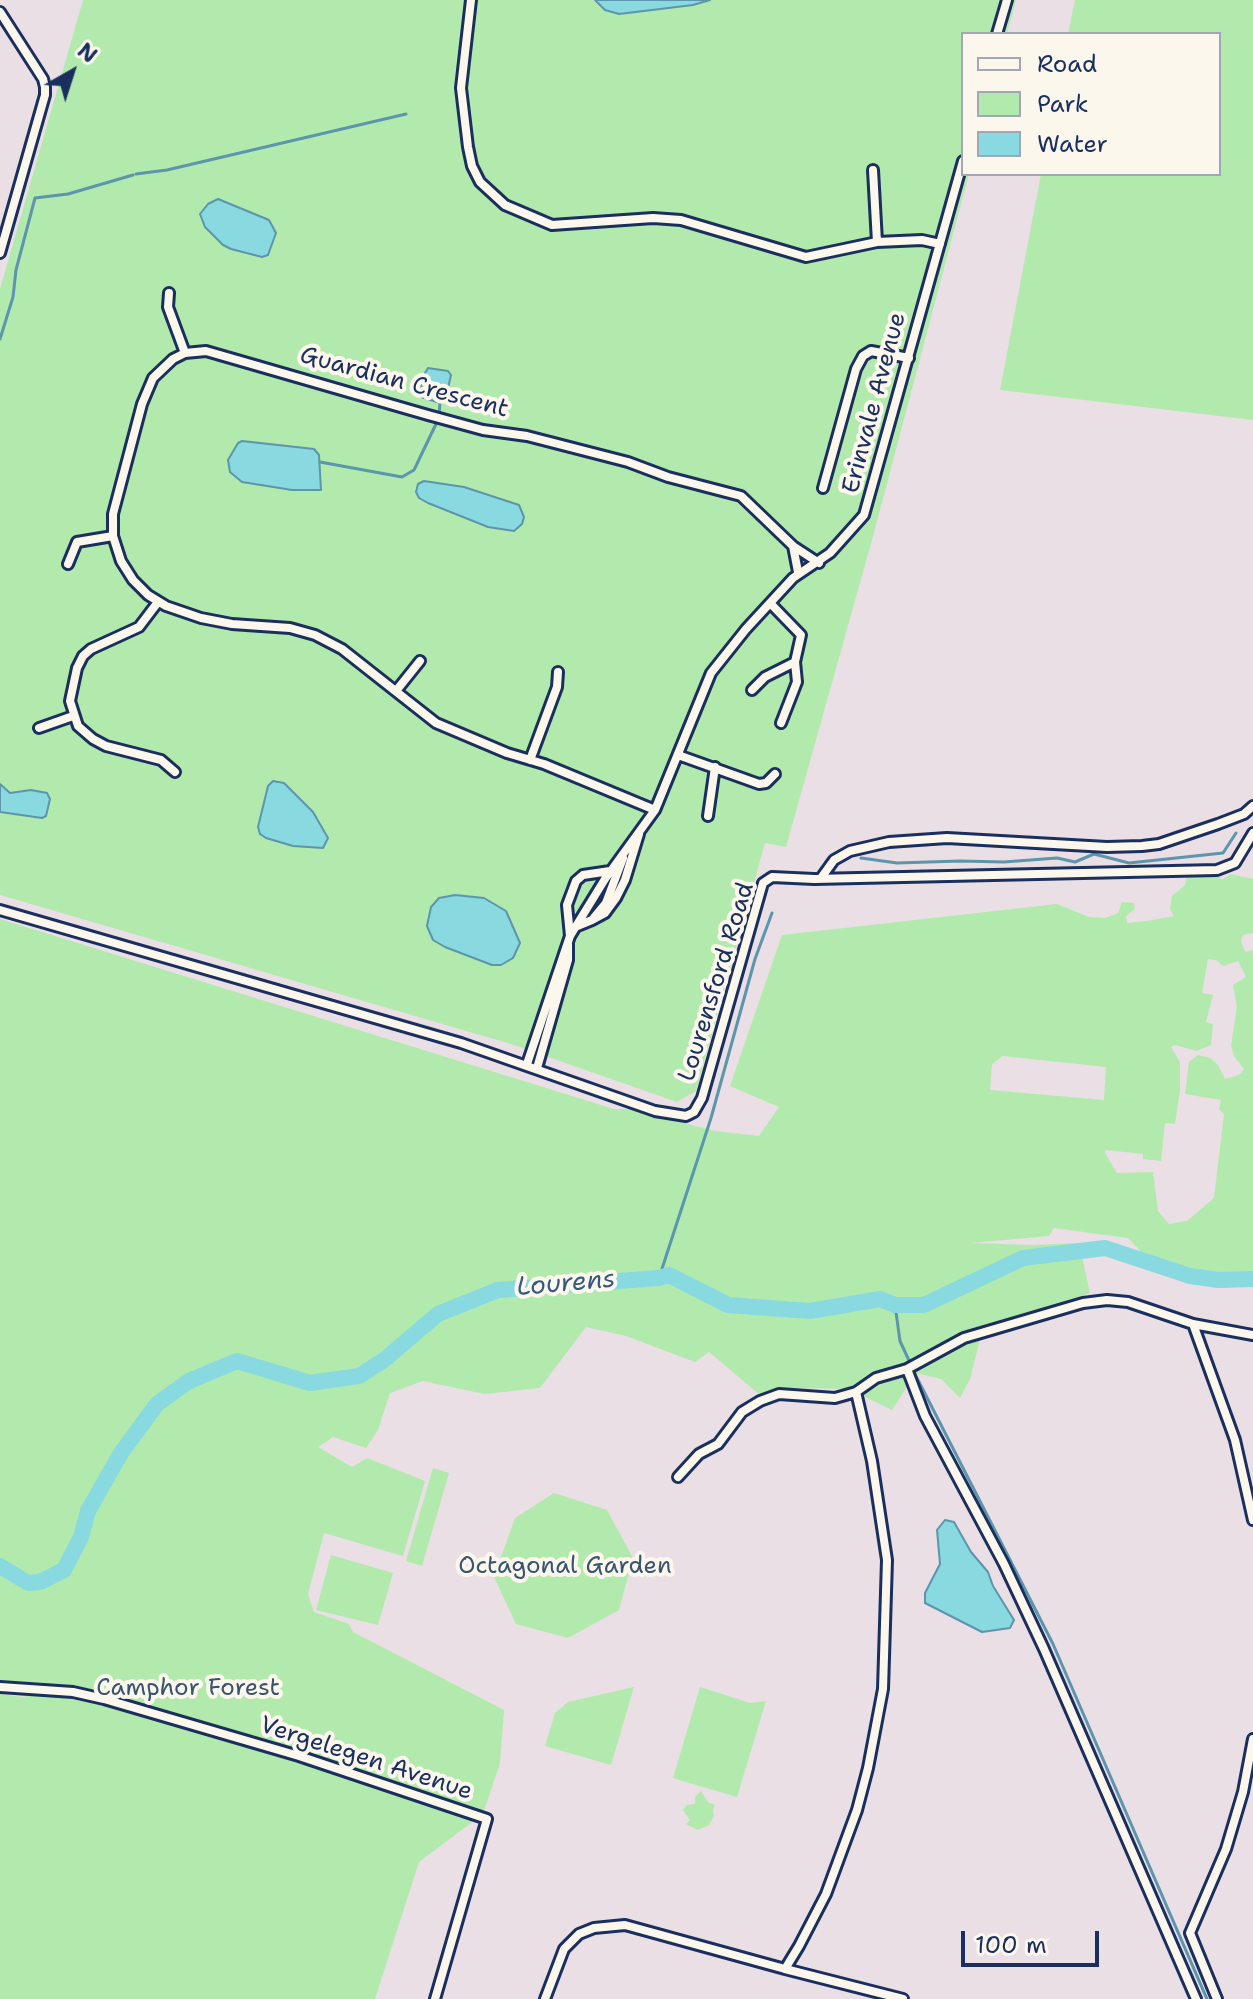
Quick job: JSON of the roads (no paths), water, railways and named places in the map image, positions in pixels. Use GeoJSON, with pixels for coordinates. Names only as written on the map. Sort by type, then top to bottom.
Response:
{"type":"FeatureCollection","features":[{"type":"Feature","properties":{"kind":"street"},"geometry":{"type":"LineString","coordinates":[[471,0],[461,88],[468,147],[480,182],[505,205],[552,225],[653,218],[681,220],[806,257],[877,242],[922,240],[940,244]]}},
{"type":"Feature","properties":{"kind":"street"},"geometry":{"type":"LineString","coordinates":[[998,32],[1007,0]]}},
{"type":"Feature","properties":{"kind":"street"},"geometry":{"type":"LineString","coordinates":[[0,12],[43,79],[45,95],[0,253]]}},
{"type":"Feature","properties":{"kind":"street","name":"Erinvale Avenue"},"geometry":{"type":"LineString","coordinates":[[532,1066],[546,1002],[571,935],[611,871],[655,810],[711,673],[798,572],[819,563],[864,515],[961,168]]}},
{"type":"Feature","properties":{"kind":"street"},"geometry":{"type":"LineString","coordinates":[[873,170],[877,242]]}},
{"type":"Feature","properties":{"kind":"street"},"geometry":{"type":"LineString","coordinates":[[169,293],[168,307],[185,353],[165,364],[147,387],[114,503],[113,536],[127,572],[140,588],[158,602],[178,611],[221,622],[278,627],[315,635],[342,649],[436,723],[655,810]]}},
{"type":"Feature","properties":{"kind":"street","name":"Guardian Crescent"},"geometry":{"type":"LineString","coordinates":[[185,353],[206,351],[227,355],[428,415],[483,430],[547,440],[733,494],[749,502],[793,546],[819,563]]}},
{"type":"Feature","properties":{"kind":"street"},"geometry":{"type":"LineString","coordinates":[[823,488],[856,369],[863,356],[871,351],[909,358]]}},
{"type":"Feature","properties":{"kind":"street"},"geometry":{"type":"LineString","coordinates":[[68,564],[77,542],[113,536]]}},
{"type":"Feature","properties":{"kind":"street"},"geometry":{"type":"LineString","coordinates":[[793,546],[798,572]]}},
{"type":"Feature","properties":{"kind":"street"},"geometry":{"type":"LineString","coordinates":[[158,602],[139,627],[91,649],[83,656],[70,695],[78,726],[93,739],[106,746],[161,760],[175,772]]}},
{"type":"Feature","properties":{"kind":"street"},"geometry":{"type":"LineString","coordinates":[[770,603],[800,632],[795,662],[797,682],[781,723]]}},
{"type":"Feature","properties":{"kind":"street"},"geometry":{"type":"LineString","coordinates":[[396,691],[420,661]]}},
{"type":"Feature","properties":{"kind":"street"},"geometry":{"type":"LineString","coordinates":[[752,690],[765,677],[795,662]]}},
{"type":"Feature","properties":{"kind":"street"},"geometry":{"type":"LineString","coordinates":[[530,760],[557,687],[558,672]]}},
{"type":"Feature","properties":{"kind":"street"},"geometry":{"type":"LineString","coordinates":[[39,728],[73,716]]}},
{"type":"Feature","properties":{"kind":"street"},"geometry":{"type":"LineString","coordinates":[[678,755],[759,784],[766,783],[775,774]]}},
{"type":"Feature","properties":{"kind":"street"},"geometry":{"type":"LineString","coordinates":[[708,816],[715,767]]}},
{"type":"Feature","properties":{"kind":"street"},"geometry":{"type":"LineString","coordinates":[[821,878],[834,860],[850,851],[880,843],[947,838],[1107,847],[1142,846],[1218,824],[1244,814],[1253,806]]}},
{"type":"Feature","properties":{"kind":"street"},"geometry":{"type":"LineString","coordinates":[[611,871],[583,875],[576,881],[567,905],[571,935],[605,913],[623,885],[640,829]]}},
{"type":"Feature","properties":{"kind":"street","name":"Lourensford Road"},"geometry":{"type":"LineString","coordinates":[[0,910],[350,1010],[532,1066],[655,1111],[682,1116],[694,1112],[702,1098],[763,883],[772,877],[1217,870],[1235,863],[1253,833]]}},
{"type":"Feature","properties":{"kind":"street"},"geometry":{"type":"LineString","coordinates":[[592,920],[609,898],[626,850]]}},
{"type":"Feature","properties":{"kind":"street"},"geometry":{"type":"LineString","coordinates":[[678,1477],[699,1454],[718,1444],[742,1412],[760,1401],[779,1394],[835,1398],[856,1392],[876,1378],[907,1369],[964,1338],[1083,1303],[1107,1300],[1128,1302],[1193,1324],[1253,1335]]}},
{"type":"Feature","properties":{"kind":"street"},"geometry":{"type":"LineString","coordinates":[[1193,1324],[1226,1411],[1243,1469],[1253,1520]]}},
{"type":"Feature","properties":{"kind":"street"},"geometry":{"type":"LineString","coordinates":[[907,1369],[925,1416],[1004,1564],[1044,1649],[1196,1999]]}},
{"type":"Feature","properties":{"kind":"street"},"geometry":{"type":"LineString","coordinates":[[785,1969],[826,1894],[844,1850],[868,1768],[883,1689],[887,1560],[872,1461],[856,1392]]}},
{"type":"Feature","properties":{"kind":"street","name":"Vergelegen Avenue"},"geometry":{"type":"LineString","coordinates":[[0,1687],[73,1692],[104,1699],[299,1756],[487,1819],[435,1999]]}},
{"type":"Feature","properties":{"kind":"street"},"geometry":{"type":"LineString","coordinates":[[1217,1999],[1190,1933],[1226,1849],[1243,1792],[1253,1739]]}},
{"type":"Feature","properties":{"kind":"street"},"geometry":{"type":"LineString","coordinates":[[545,1999],[564,1949],[579,1934],[594,1928],[625,1925],[903,1999]]}},
{"type":"Feature","properties":{"kind":"water"},"geometry":{"type":"Polygon","coordinates":[[[595,0],[710,0],[619,14],[605,10],[595,0]]]}},
{"type":"Feature","properties":{"kind":"water"},"geometry":{"type":"Polygon","coordinates":[[[218,199],[269,220],[276,233],[268,255],[262,257],[231,249],[205,227],[200,214],[208,204],[218,199]]]}},
{"type":"Feature","properties":{"kind":"water"},"geometry":{"type":"Polygon","coordinates":[[[428,368],[448,371],[451,375],[446,397],[440,403],[421,397],[422,378],[428,368]]]}},
{"type":"Feature","properties":{"kind":"water"},"geometry":{"type":"Polygon","coordinates":[[[242,441],[314,449],[319,455],[321,490],[292,490],[242,482],[230,472],[228,460],[242,441]]]}},
{"type":"Feature","properties":{"kind":"water"},"geometry":{"type":"Polygon","coordinates":[[[424,481],[464,487],[519,505],[524,517],[522,524],[514,531],[488,527],[428,503],[416,492],[418,484],[424,481]]]}},
{"type":"Feature","properties":{"kind":"water"},"geometry":{"type":"Polygon","coordinates":[[[273,781],[284,783],[313,812],[328,838],[323,848],[293,846],[260,834],[258,827],[268,786],[273,781]]]}},
{"type":"Feature","properties":{"kind":"water"},"geometry":{"type":"Polygon","coordinates":[[[0,784],[10,793],[31,790],[47,793],[50,799],[46,816],[0,812],[0,784]]]}},
{"type":"Feature","properties":{"kind":"water"},"geometry":{"type":"Polygon","coordinates":[[[455,895],[484,898],[506,911],[520,943],[513,958],[501,965],[492,965],[433,940],[427,926],[431,907],[439,898],[455,895]]]}},
{"type":"Feature","properties":{"kind":"water"},"geometry":{"type":"Polygon","coordinates":[[[945,1520],[954,1522],[971,1552],[988,1572],[1014,1620],[1010,1628],[982,1632],[925,1603],[925,1593],[940,1564],[937,1530],[945,1520]]]}},
{"type":"Feature","properties":{"kind":"waterway"},"geometry":{"type":"LineString","coordinates":[[136,174],[167,170],[406,114]]}},
{"type":"Feature","properties":{"kind":"waterway"},"geometry":{"type":"LineString","coordinates":[[0,339],[13,297],[16,270],[35,198],[68,194],[133,175]]}},
{"type":"Feature","properties":{"kind":"waterway"},"geometry":{"type":"LineString","coordinates":[[439,415],[440,403]]}},
{"type":"Feature","properties":{"kind":"waterway"},"geometry":{"type":"LineString","coordinates":[[320,462],[402,477],[414,470],[436,424]]}},
{"type":"Feature","properties":{"kind":"waterway"},"geometry":{"type":"LineString","coordinates":[[861,858],[897,863],[1057,858],[1075,862],[1094,854],[1129,863],[1223,853],[1236,833]]}},
{"type":"Feature","properties":{"kind":"waterway"},"geometry":{"type":"LineString","coordinates":[[659,1278],[711,1118],[755,959],[772,913]]}},
{"type":"Feature","properties":{"kind":"waterway","name":"Lourens"},"geometry":{"type":"LineString","coordinates":[[0,1566],[28,1583],[40,1582],[64,1570],[81,1537],[88,1511],[121,1453],[157,1404],[189,1381],[237,1361],[310,1383],[359,1376],[384,1360],[438,1314],[498,1290],[669,1275],[728,1305],[810,1311],[880,1299],[895,1305],[924,1305],[1023,1258],[1105,1248],[1190,1276],[1218,1280],[1253,1279]]}},
{"type":"Feature","properties":{"kind":"waterway"},"geometry":{"type":"LineString","coordinates":[[895,1305],[900,1341],[1053,1644],[1207,1999]]}},
{"type":"Feature","properties":{"kind":"park label","name":"Octagonal Garden"},"geometry":{"type":"Point","coordinates":[565,1567]}},
{"type":"Feature","properties":{"kind":"park label","name":"Camphor Forest"},"geometry":{"type":"Point","coordinates":[188,1689]}}]}
